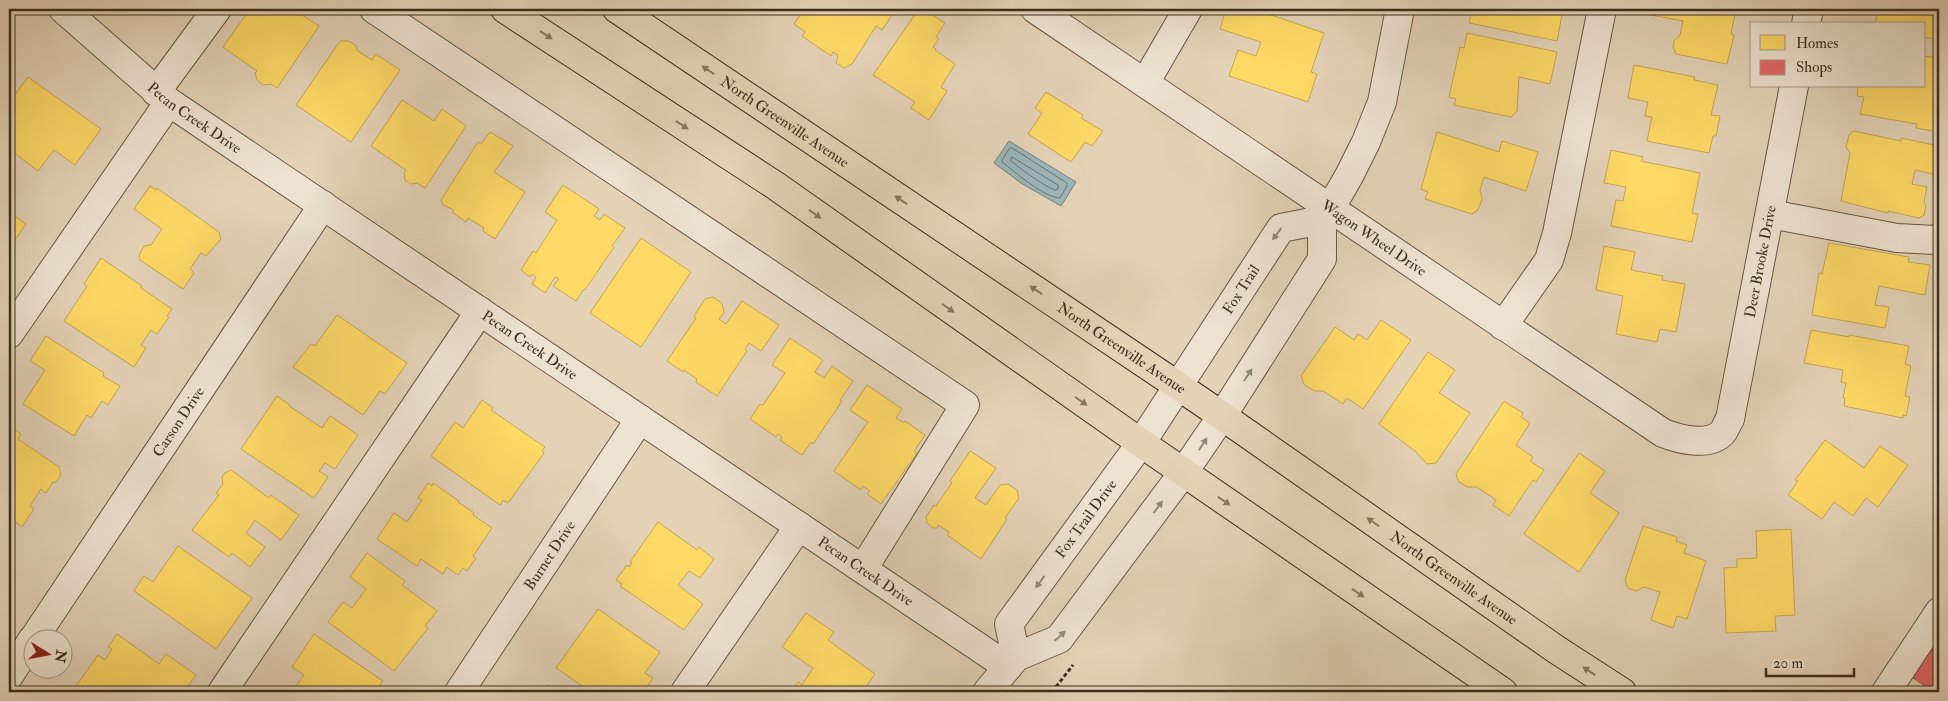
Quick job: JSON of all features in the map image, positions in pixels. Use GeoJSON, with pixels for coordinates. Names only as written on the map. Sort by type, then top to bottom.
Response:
{"type":"FeatureCollection","features":[{"type":"Feature","properties":{"kind":"main road"},"geometry":{"type":"LineString","coordinates":[[505,9],[776,186],[1183,473],[1503,692]]}},
{"type":"Feature","properties":{"kind":"main road","name":"North Greenville Avenue"},"geometry":{"type":"LineString","coordinates":[[617,9],[1178,386],[1557,650],[1622,692]]}},
{"type":"Feature","properties":{"kind":"street","name":"Pecan Creek Drive"},"geometry":{"type":"LineString","coordinates":[[63,9],[162,97],[863,569],[1012,662]]}},
{"type":"Feature","properties":{"kind":"street"},"geometry":{"type":"LineString","coordinates":[[9,334],[217,9]]}},
{"type":"Feature","properties":{"kind":"street"},"geometry":{"type":"LineString","coordinates":[[374,9],[965,405],[863,569]]}},
{"type":"Feature","properties":{"kind":"street","name":"Wagon Wheel Drive"},"geometry":{"type":"LineString","coordinates":[[1035,9],[1145,83],[1326,214],[1503,326],[1663,433],[1681,440],[1705,441],[1721,434]]}},
{"type":"Feature","properties":{"kind":"street"},"geometry":{"type":"LineString","coordinates":[[1145,83],[1188,9]]}},
{"type":"Feature","properties":{"kind":"street"},"geometry":{"type":"LineString","coordinates":[[987,692],[1012,662],[1060,639],[1183,473],[1222,416],[1322,259],[1326,214],[1366,142],[1382,102],[1400,9]]}},
{"type":"Feature","properties":{"kind":"street"},"geometry":{"type":"LineString","coordinates":[[1503,326],[1549,260],[1557,233],[1602,9]]}},
{"type":"Feature","properties":{"kind":"street"},"geometry":{"type":"LineString","coordinates":[[1806,22],[1809,9]]}},
{"type":"Feature","properties":{"kind":"street","name":"Deer Brooke Drive"},"geometry":{"type":"LineString","coordinates":[[1721,434],[1730,419],[1734,402],[1794,88]]}},
{"type":"Feature","properties":{"kind":"street","name":"Carson Drive"},"geometry":{"type":"LineString","coordinates":[[40,628],[323,205]]}},
{"type":"Feature","properties":{"kind":"street","name":"Fox Trail"},"geometry":{"type":"LineString","coordinates":[[1178,386],[1281,228],[1326,214]]}},
{"type":"Feature","properties":{"kind":"street"},"geometry":{"type":"LineString","coordinates":[[1770,214],[1897,238],[1935,240],[1939,238]]}},
{"type":"Feature","properties":{"kind":"street"},"geometry":{"type":"LineString","coordinates":[[222,692],[480,312]]}},
{"type":"Feature","properties":{"kind":"street","name":"Fox Trail Drive"},"geometry":{"type":"LineString","coordinates":[[1012,662],[1009,624],[1141,443],[1178,386]]}},
{"type":"Feature","properties":{"kind":"street","name":"Burnet Drive"},"geometry":{"type":"LineString","coordinates":[[459,692],[640,419]]}},
{"type":"Feature","properties":{"kind":"street"},"geometry":{"type":"LineString","coordinates":[[685,692],[799,526]]}},
{"type":"Feature","properties":{"kind":"street"},"geometry":{"type":"LineString","coordinates":[[1886,692],[1939,612]]}},
{"type":"Feature","properties":{"kind":"street","name":"Carson Drive"},"geometry":{"type":"LineString","coordinates":[[9,676],[22,656]]}},
{"type":"Feature","properties":{"kind":"water"},"geometry":{"type":"Polygon","coordinates":[[[1009,141],[1076,182],[1061,206],[1021,183],[994,163],[1009,141]]]}},
{"type":"Feature","properties":{"kind":"building: Homes"},"geometry":{"type":"Polygon","coordinates":[[[172,9],[185,9],[180,15],[172,9]]]}},
{"type":"Feature","properties":{"kind":"building: Homes"},"geometry":{"type":"Polygon","coordinates":[[[250,9],[293,9],[319,26],[277,88],[271,84],[263,85],[257,80],[255,73],[257,71],[223,47],[250,9]]]}},
{"type":"Feature","properties":{"kind":"building: Homes"},"geometry":{"type":"Polygon","coordinates":[[[756,9],[770,9],[765,15],[756,9]]]}},
{"type":"Feature","properties":{"kind":"building: Homes"},"geometry":{"type":"Polygon","coordinates":[[[804,9],[896,9],[882,30],[876,26],[852,64],[844,68],[836,63],[838,55],[833,52],[831,56],[802,36],[805,32],[794,24],[804,9]]]}},
{"type":"Feature","properties":{"kind":"building: Homes"},"geometry":{"type":"Polygon","coordinates":[[[919,9],[923,9],[945,23],[936,37],[939,39],[933,47],[955,64],[941,87],[947,91],[929,120],[911,108],[915,102],[873,75],[919,9]]]}},
{"type":"Feature","properties":{"kind":"building: Homes"},"geometry":{"type":"Polygon","coordinates":[[[1226,9],[1267,9],[1270,10],[1268,14],[1324,33],[1311,72],[1317,74],[1308,102],[1229,76],[1238,50],[1256,56],[1261,42],[1220,29],[1226,9]]]}},
{"type":"Feature","properties":{"kind":"building: Homes"},"geometry":{"type":"Polygon","coordinates":[[[1472,9],[1563,9],[1557,41],[1469,23],[1472,9]]]}},
{"type":"Feature","properties":{"kind":"building: Homes"},"geometry":{"type":"Polygon","coordinates":[[[1641,9],[1736,9],[1731,34],[1734,35],[1727,64],[1676,54],[1673,47],[1674,41],[1680,35],[1683,21],[1640,13],[1641,9]]]}},
{"type":"Feature","properties":{"kind":"building: Homes"},"geometry":{"type":"Polygon","coordinates":[[[1875,9],[1939,9],[1939,40],[1926,37],[1926,22],[1875,22],[1877,15],[1874,14],[1875,9]]]}},
{"type":"Feature","properties":{"kind":"building: Homes"},"geometry":{"type":"Polygon","coordinates":[[[1467,33],[1557,52],[1550,84],[1519,77],[1517,111],[1511,117],[1454,105],[1456,99],[1449,97],[1460,47],[1464,48],[1467,33]]]}},
{"type":"Feature","properties":{"kind":"building: Homes"},"geometry":{"type":"Polygon","coordinates":[[[340,41],[349,41],[355,45],[358,51],[372,60],[376,54],[400,70],[351,142],[296,105],[340,41]]]}},
{"type":"Feature","properties":{"kind":"building: Homes"},"geometry":{"type":"Polygon","coordinates":[[[1926,56],[1939,58],[1939,87],[1935,86],[1933,101],[1939,102],[1939,132],[1916,128],[1917,124],[1860,114],[1864,97],[1857,96],[1858,88],[1926,88],[1926,56]]]}},
{"type":"Feature","properties":{"kind":"building: Homes"},"geometry":{"type":"Polygon","coordinates":[[[1634,65],[1695,77],[1694,80],[1718,85],[1711,115],[1720,116],[1716,136],[1713,136],[1709,153],[1647,141],[1652,117],[1645,116],[1648,102],[1628,98],[1634,65]]]}},
{"type":"Feature","properties":{"kind":"building: Homes"},"geometry":{"type":"Polygon","coordinates":[[[28,77],[101,129],[75,165],[54,150],[38,171],[9,149],[9,103],[28,77]]]}},
{"type":"Feature","properties":{"kind":"building: Homes"},"geometry":{"type":"Polygon","coordinates":[[[1046,92],[1083,115],[1081,118],[1103,131],[1092,146],[1085,142],[1071,162],[1028,134],[1042,113],[1035,108],[1046,92]]]}},
{"type":"Feature","properties":{"kind":"building: Homes"},"geometry":{"type":"Polygon","coordinates":[[[402,100],[434,121],[442,109],[466,126],[425,188],[417,183],[411,184],[405,180],[404,173],[406,170],[371,146],[402,100]]]}},
{"type":"Feature","properties":{"kind":"building: Homes"},"geometry":{"type":"Polygon","coordinates":[[[1854,131],[1901,141],[1901,138],[1939,146],[1933,174],[1915,170],[1912,184],[1927,187],[1924,215],[1919,218],[1888,211],[1888,213],[1841,201],[1850,153],[1846,147],[1849,135],[1854,131]]]}},
{"type":"Feature","properties":{"kind":"building: Homes"},"geometry":{"type":"Polygon","coordinates":[[[490,132],[513,146],[494,172],[525,192],[495,239],[483,231],[484,228],[468,218],[466,222],[452,212],[454,210],[443,205],[441,200],[478,142],[481,144],[490,132]]]}},
{"type":"Feature","properties":{"kind":"building: Homes"},"geometry":{"type":"Polygon","coordinates":[[[1437,132],[1499,152],[1502,141],[1538,152],[1526,191],[1484,177],[1480,190],[1482,199],[1478,210],[1472,214],[1425,199],[1428,192],[1421,189],[1437,132]]]}},
{"type":"Feature","properties":{"kind":"building: Homes"},"geometry":{"type":"Polygon","coordinates":[[[1611,150],[1643,157],[1641,161],[1700,173],[1692,213],[1698,214],[1692,242],[1611,226],[1616,200],[1623,201],[1626,187],[1604,183],[1611,150]]]}},
{"type":"Feature","properties":{"kind":"building: Homes"},"geometry":{"type":"Polygon","coordinates":[[[563,185],[599,209],[594,216],[600,220],[604,214],[625,228],[576,301],[553,286],[559,279],[555,277],[545,293],[532,284],[536,277],[532,274],[530,277],[521,270],[533,251],[536,253],[557,220],[545,212],[563,185]]]}},
{"type":"Feature","properties":{"kind":"building: Homes"},"geometry":{"type":"Polygon","coordinates":[[[150,186],[156,190],[157,188],[219,232],[221,239],[206,256],[201,253],[190,269],[194,273],[183,289],[140,260],[139,255],[144,246],[151,245],[162,229],[134,209],[150,186]]]}},
{"type":"Feature","properties":{"kind":"building: Homes"},"geometry":{"type":"Polygon","coordinates":[[[9,212],[26,224],[9,249],[9,212]]]}},
{"type":"Feature","properties":{"kind":"building: Homes"},"geometry":{"type":"Polygon","coordinates":[[[641,238],[691,272],[641,347],[590,313],[641,238]]]}},
{"type":"Feature","properties":{"kind":"building: Homes"},"geometry":{"type":"Polygon","coordinates":[[[1829,243],[1909,257],[1908,262],[1930,265],[1925,295],[1879,286],[1875,305],[1889,307],[1885,328],[1812,315],[1819,273],[1822,274],[1829,243]]]}},
{"type":"Feature","properties":{"kind":"building: Homes"},"geometry":{"type":"Polygon","coordinates":[[[1604,246],[1635,252],[1631,270],[1663,276],[1662,280],[1685,284],[1676,332],[1660,329],[1657,342],[1616,334],[1623,296],[1596,290],[1604,246]]]}},
{"type":"Feature","properties":{"kind":"building: Homes"},"geometry":{"type":"Polygon","coordinates":[[[101,258],[172,309],[167,316],[169,317],[157,334],[151,330],[141,345],[146,348],[134,367],[64,321],[87,286],[84,284],[101,258]]]}},
{"type":"Feature","properties":{"kind":"building: Homes"},"geometry":{"type":"Polygon","coordinates":[[[713,297],[722,303],[724,313],[719,319],[726,324],[742,301],[779,325],[761,351],[749,343],[745,349],[747,351],[717,396],[696,382],[697,379],[667,361],[696,318],[694,316],[705,299],[713,297]]]}},
{"type":"Feature","properties":{"kind":"building: Homes"},"geometry":{"type":"Polygon","coordinates":[[[337,315],[407,363],[385,394],[380,391],[363,415],[293,367],[311,344],[315,346],[337,315]]]}},
{"type":"Feature","properties":{"kind":"building: Homes"},"geometry":{"type":"Polygon","coordinates":[[[1381,320],[1411,340],[1363,409],[1347,398],[1343,404],[1323,391],[1314,391],[1304,384],[1301,376],[1335,327],[1354,340],[1358,334],[1367,340],[1381,320]]]}},
{"type":"Feature","properties":{"kind":"building: Homes"},"geometry":{"type":"Polygon","coordinates":[[[1811,330],[1909,346],[1905,364],[1911,366],[1905,396],[1910,397],[1906,416],[1903,415],[1903,418],[1844,406],[1845,398],[1843,398],[1846,383],[1841,382],[1843,370],[1804,363],[1811,330]]]}},
{"type":"Feature","properties":{"kind":"building: Homes"},"geometry":{"type":"Polygon","coordinates":[[[46,336],[104,373],[103,376],[120,386],[108,405],[102,401],[91,418],[87,415],[74,436],[23,404],[45,370],[30,361],[46,336]]]}},
{"type":"Feature","properties":{"kind":"building: Homes"},"geometry":{"type":"Polygon","coordinates":[[[790,338],[823,360],[815,372],[824,378],[832,366],[853,381],[813,444],[811,442],[802,455],[780,440],[782,437],[778,434],[776,437],[750,419],[760,404],[763,405],[785,373],[772,365],[790,338]]]}},
{"type":"Feature","properties":{"kind":"building: Homes"},"geometry":{"type":"Polygon","coordinates":[[[1428,352],[1455,370],[1439,393],[1470,413],[1436,463],[1427,464],[1415,451],[1379,424],[1428,352]]]}},
{"type":"Feature","properties":{"kind":"building: Homes"},"geometry":{"type":"Polygon","coordinates":[[[867,385],[902,409],[896,418],[904,423],[905,421],[925,435],[914,451],[917,453],[881,504],[867,494],[870,491],[863,486],[861,490],[834,471],[868,422],[850,410],[867,385]]]}},
{"type":"Feature","properties":{"kind":"building: Homes"},"geometry":{"type":"Polygon","coordinates":[[[277,396],[322,428],[330,416],[358,435],[335,469],[325,463],[319,471],[328,477],[314,498],[241,449],[277,396]]]}},
{"type":"Feature","properties":{"kind":"building: Homes"},"geometry":{"type":"Polygon","coordinates":[[[482,400],[493,408],[491,410],[545,447],[542,451],[544,453],[508,503],[503,500],[500,505],[431,456],[455,422],[463,428],[482,400]]]}},
{"type":"Feature","properties":{"kind":"building: Homes"},"geometry":{"type":"Polygon","coordinates":[[[1504,401],[1523,413],[1521,417],[1530,423],[1516,445],[1533,457],[1530,461],[1544,470],[1536,482],[1533,480],[1509,516],[1493,505],[1496,500],[1477,487],[1467,487],[1458,481],[1456,474],[1504,401]]]}},
{"type":"Feature","properties":{"kind":"building: Homes"},"geometry":{"type":"Polygon","coordinates":[[[9,425],[21,434],[18,439],[59,467],[61,475],[56,482],[53,482],[46,493],[41,489],[30,506],[34,509],[22,527],[9,517],[9,425]]]}},
{"type":"Feature","properties":{"kind":"building: Homes"},"geometry":{"type":"Polygon","coordinates":[[[1825,440],[1864,468],[1880,446],[1908,465],[1878,507],[1866,498],[1853,516],[1834,502],[1822,519],[1788,495],[1798,481],[1795,480],[1825,440]]]}},
{"type":"Feature","properties":{"kind":"building: Homes"},"geometry":{"type":"Polygon","coordinates":[[[970,451],[996,468],[975,498],[986,505],[1000,485],[1008,484],[1017,490],[1019,498],[981,559],[947,535],[949,532],[938,525],[937,528],[933,528],[927,523],[926,517],[952,483],[950,481],[970,451]]]}},
{"type":"Feature","properties":{"kind":"building: Homes"},"geometry":{"type":"Polygon","coordinates":[[[1579,453],[1605,471],[1590,493],[1619,513],[1579,572],[1524,534],[1579,453]]]}},
{"type":"Feature","properties":{"kind":"building: Homes"},"geometry":{"type":"Polygon","coordinates":[[[231,470],[269,498],[271,495],[299,515],[281,540],[255,520],[246,533],[265,547],[250,567],[232,553],[229,557],[192,530],[219,495],[216,493],[223,484],[222,477],[231,470]]]}},
{"type":"Feature","properties":{"kind":"building: Homes"},"geometry":{"type":"Polygon","coordinates":[[[428,483],[432,486],[433,483],[459,501],[474,513],[473,515],[492,528],[473,556],[476,558],[467,571],[463,568],[458,575],[447,567],[443,574],[421,559],[417,566],[377,539],[394,513],[407,522],[422,500],[418,498],[428,483]]]}},
{"type":"Feature","properties":{"kind":"building: Homes"},"geometry":{"type":"Polygon","coordinates":[[[658,522],[697,550],[699,547],[714,559],[700,578],[689,571],[678,585],[703,604],[684,630],[620,586],[622,584],[616,580],[627,565],[629,567],[632,563],[630,562],[658,522]]]}},
{"type":"Feature","properties":{"kind":"building: Homes"},"geometry":{"type":"Polygon","coordinates":[[[1643,526],[1677,537],[1676,541],[1687,545],[1684,553],[1706,561],[1687,619],[1677,616],[1673,628],[1651,620],[1660,592],[1644,587],[1636,591],[1628,588],[1625,580],[1643,526]]]}},
{"type":"Feature","properties":{"kind":"building: Homes"},"geometry":{"type":"Polygon","coordinates":[[[1791,529],[1795,615],[1775,616],[1776,631],[1726,633],[1724,568],[1737,567],[1737,559],[1757,558],[1756,531],[1791,529]]]}},
{"type":"Feature","properties":{"kind":"building: Homes"},"geometry":{"type":"Polygon","coordinates":[[[178,546],[252,598],[216,649],[134,591],[144,576],[153,582],[178,546]]]}},
{"type":"Feature","properties":{"kind":"building: Homes"},"geometry":{"type":"Polygon","coordinates":[[[367,553],[405,581],[402,585],[437,611],[425,626],[428,628],[394,671],[328,622],[343,602],[352,608],[366,589],[350,577],[367,553]]]}},
{"type":"Feature","properties":{"kind":"building: Homes"},"geometry":{"type":"Polygon","coordinates":[[[598,609],[660,652],[645,673],[653,678],[643,692],[591,692],[556,668],[598,609]]]}},
{"type":"Feature","properties":{"kind":"building: Homes"},"geometry":{"type":"Polygon","coordinates":[[[806,613],[834,632],[828,640],[875,674],[862,692],[791,692],[798,682],[802,685],[813,668],[782,647],[806,613]]]}},
{"type":"Feature","properties":{"kind":"building: Homes"},"geometry":{"type":"Polygon","coordinates":[[[117,634],[159,664],[166,654],[196,675],[184,692],[149,692],[143,688],[140,692],[79,692],[74,689],[98,655],[105,660],[112,649],[108,647],[117,634]]]}},
{"type":"Feature","properties":{"kind":"building: Homes"},"geometry":{"type":"Polygon","coordinates":[[[314,634],[383,681],[375,692],[292,692],[304,675],[292,667],[314,634]]]}},
{"type":"Feature","properties":{"kind":"building: Homes"},"geometry":{"type":"Polygon","coordinates":[[[547,685],[557,692],[542,692],[547,685]]]}},
{"type":"Feature","properties":{"kind":"building: Shops"},"geometry":{"type":"Polygon","coordinates":[[[1939,637],[1939,692],[1934,692],[1913,678],[1939,637]]]}}]}
